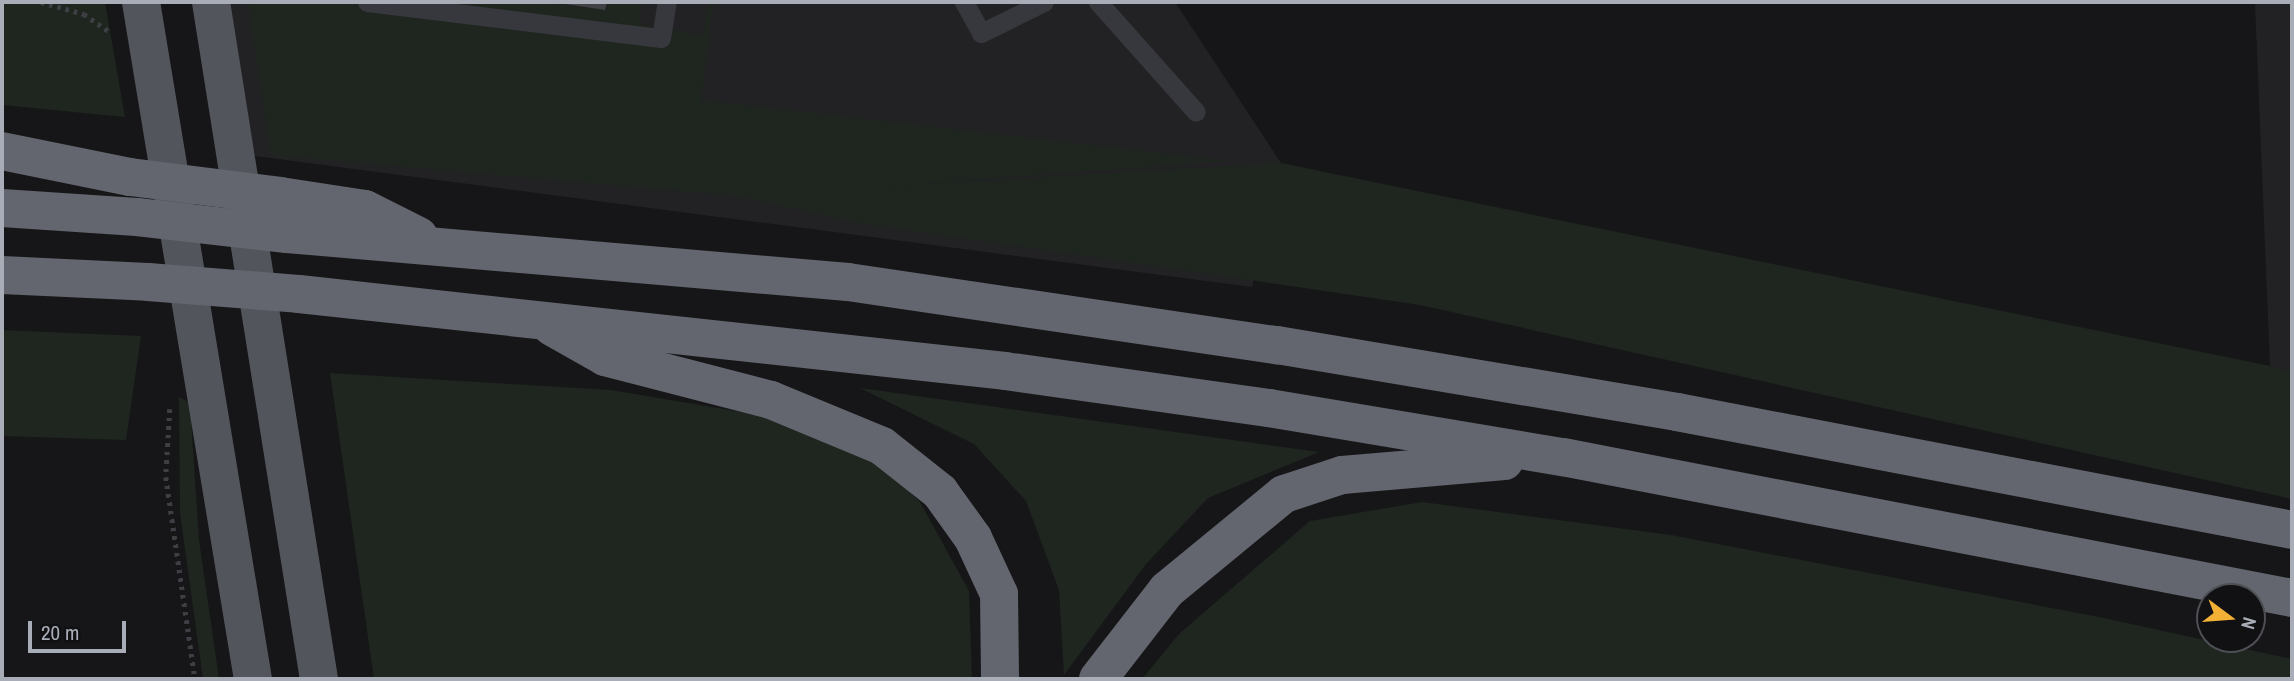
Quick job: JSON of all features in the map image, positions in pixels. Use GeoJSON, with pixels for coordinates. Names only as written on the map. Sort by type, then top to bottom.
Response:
{"type":"FeatureCollection","features":[{"type":"Feature","properties":{"kind":"highway"},"geometry":{"type":"LineString","coordinates":[[2,152],[130,177],[365,209],[433,244]]}},
{"type":"Feature","properties":{"kind":"highway"},"geometry":{"type":"LineString","coordinates":[[2,208],[137,217],[287,234],[433,244],[848,282],[1277,345],[1691,415],[2292,530]]}},
{"type":"Feature","properties":{"kind":"highway"},"geometry":{"type":"LineString","coordinates":[[2,275],[148,282],[299,294],[535,317],[1005,371],[1563,457],[2292,598]]}},
{"type":"Feature","properties":{"kind":"highway"},"geometry":{"type":"LineString","coordinates":[[535,317],[605,357],[771,400],[882,446],[940,492],[973,538],[999,594],[1000,679]]}},
{"type":"Feature","properties":{"kind":"highway"},"geometry":{"type":"LineString","coordinates":[[1098,679],[1167,590],[1284,494],[1342,475],[1563,457]]}},
{"type":"Feature","properties":{"kind":"main road"},"geometry":{"type":"LineString","coordinates":[[141,2],[253,679]]}},
{"type":"Feature","properties":{"kind":"main road"},"geometry":{"type":"LineString","coordinates":[[211,2],[319,679]]}},
{"type":"Feature","properties":{"kind":"lane"},"geometry":{"type":"LineString","coordinates":[[367,2],[661,38],[667,2]]}},
{"type":"Feature","properties":{"kind":"lane"},"geometry":{"type":"LineString","coordinates":[[964,2],[981,33],[1044,2]]}},
{"type":"Feature","properties":{"kind":"lane"},"geometry":{"type":"LineString","coordinates":[[1098,2],[1196,112]]}},
{"type":"Feature","properties":{"kind":"shaded area"},"geometry":{"type":"Polygon","coordinates":[[[2,2],[105,2],[125,117],[2,105],[2,2]]]}},
{"type":"Feature","properties":{"kind":"shaded area"},"geometry":{"type":"Polygon","coordinates":[[[227,2],[1175,2],[1281,163],[1252,287],[255,156],[227,2]]]}},
{"type":"Feature","properties":{"kind":"shaded area"},"geometry":{"type":"Polygon","coordinates":[[[248,2],[538,2],[605,10],[607,2],[641,2],[639,24],[703,36],[708,2],[714,2],[701,100],[1230,161],[860,188],[1281,163],[2270,366],[2292,372],[2292,499],[1420,305],[859,223],[737,196],[271,155],[248,2]]]}},
{"type":"Feature","properties":{"kind":"shaded area"},"geometry":{"type":"Polygon","coordinates":[[[2255,2],[2292,2],[2292,372],[2270,366],[2255,2]]]}},
{"type":"Feature","properties":{"kind":"shaded area"},"geometry":{"type":"Polygon","coordinates":[[[2,330],[141,336],[126,440],[2,436],[2,330]]]}},
{"type":"Feature","properties":{"kind":"shaded area"},"geometry":{"type":"Polygon","coordinates":[[[330,373],[611,390],[778,418],[876,459],[920,502],[969,591],[972,679],[374,679],[330,373]]]}},
{"type":"Feature","properties":{"kind":"shaded area"},"geometry":{"type":"Polygon","coordinates":[[[860,388],[1319,452],[1208,498],[1146,564],[1064,675],[1059,590],[1026,501],[974,444],[860,388]]]}},
{"type":"Feature","properties":{"kind":"shaded area"},"geometry":{"type":"Polygon","coordinates":[[[179,397],[190,403],[199,540],[219,679],[203,679],[180,513],[179,397]]]}},
{"type":"Feature","properties":{"kind":"shaded area"},"geometry":{"type":"Polygon","coordinates":[[[1422,502],[1671,535],[2196,638],[2196,653],[2264,653],[2292,659],[2292,679],[1142,679],[1180,633],[1310,521],[1422,502]]]}},
{"type":"Feature","properties":{"kind":"building"},"geometry":{"type":"Polygon","coordinates":[[[552,2],[607,2],[605,10],[552,2]]]}}]}
